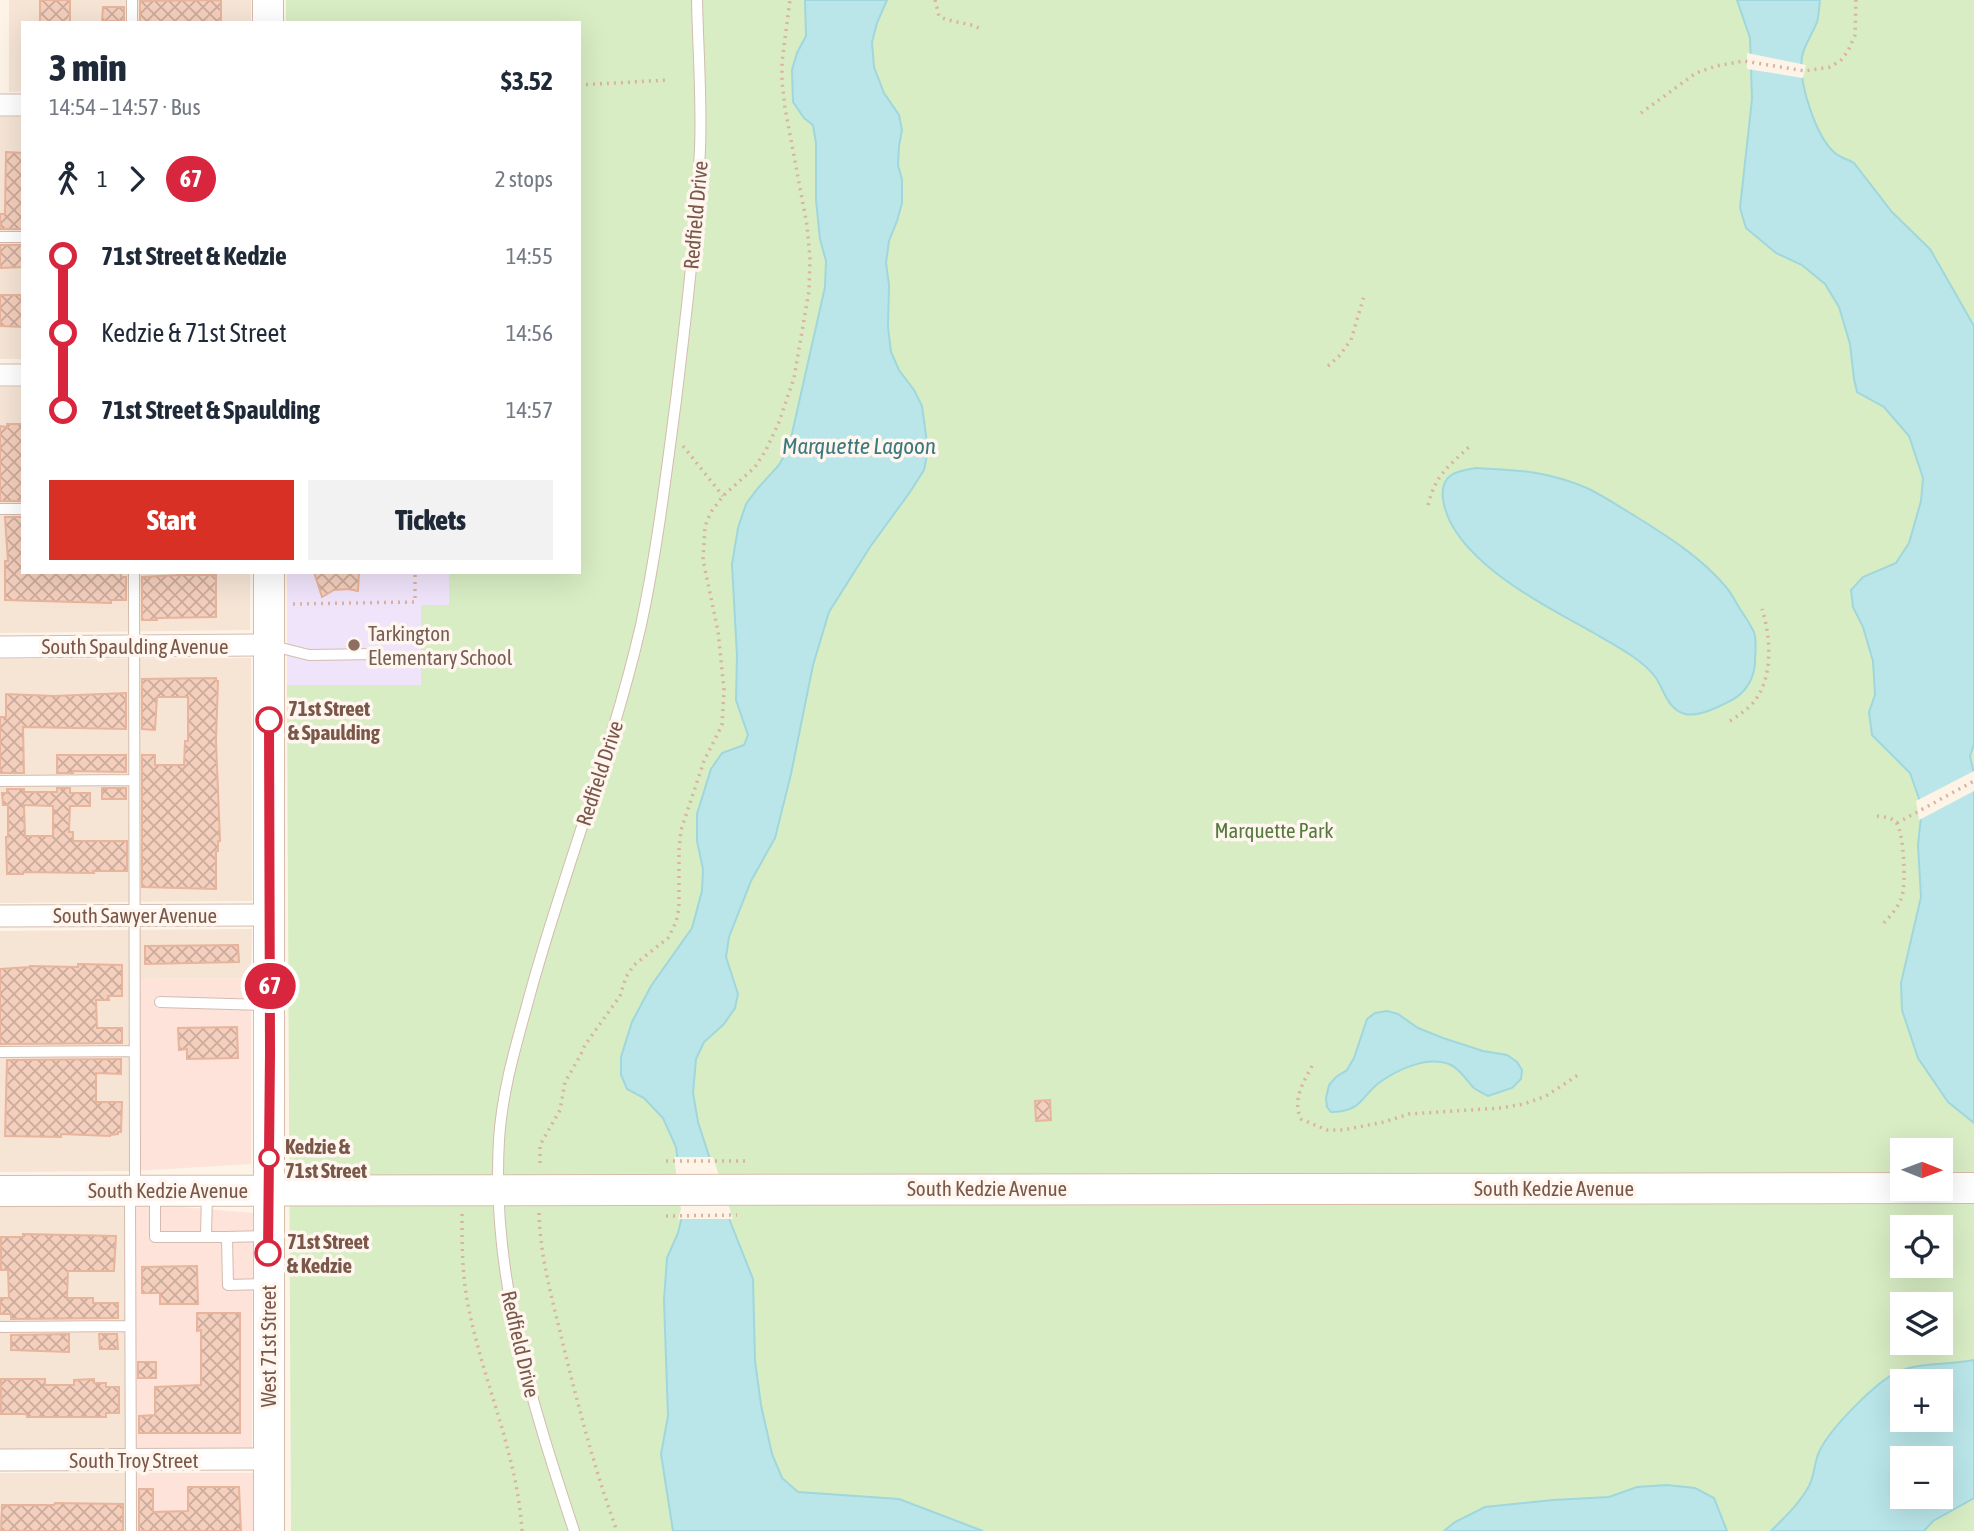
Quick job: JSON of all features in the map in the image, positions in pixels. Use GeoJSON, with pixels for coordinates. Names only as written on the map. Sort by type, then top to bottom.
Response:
{"type":"FeatureCollection","features":[{"type":"Feature","properties":{"kind":"main road"},"geometry":{"type":"LineString","coordinates":[[268,0],[268,21]]}},
{"type":"Feature","properties":{"kind":"main road","name":"West 71st Street"},"geometry":{"type":"LineString","coordinates":[[269,574],[269,1531]]}},
{"type":"Feature","properties":{"kind":"main road","name":"South Kedzie Avenue"},"geometry":{"type":"LineString","coordinates":[[0,1191],[1974,1188]]}},
{"type":"Feature","properties":{"kind":"street"},"geometry":{"type":"LineString","coordinates":[[0,105],[21,105]]}},
{"type":"Feature","properties":{"kind":"street"},"geometry":{"type":"LineString","coordinates":[[0,375],[21,375]]}},
{"type":"Feature","properties":{"kind":"street","name":"South Spaulding Avenue"},"geometry":{"type":"LineString","coordinates":[[0,647],[269,645]]}},
{"type":"Feature","properties":{"kind":"street","name":"South Sawyer Avenue"},"geometry":{"type":"LineString","coordinates":[[0,916],[270,915]]}},
{"type":"Feature","properties":{"kind":"street","name":"South Troy Street"},"geometry":{"type":"LineString","coordinates":[[0,1460],[269,1459]]}},
{"type":"Feature","properties":{"kind":"lane"},"geometry":{"type":"LineString","coordinates":[[132,0],[132,21]]}},
{"type":"Feature","properties":{"kind":"lane","name":"Redfield Drive"},"geometry":{"type":"LineString","coordinates":[[574,1531],[542,1433],[508,1293],[497,1191],[499,1135],[510,1068],[549,926],[626,687],[642,620],[663,501],[695,226],[701,145],[696,0]]}},
{"type":"Feature","properties":{"kind":"lane"},"geometry":{"type":"LineString","coordinates":[[0,237],[21,237]]}},
{"type":"Feature","properties":{"kind":"lane"},"geometry":{"type":"LineString","coordinates":[[0,509],[21,509]]}},
{"type":"Feature","properties":{"kind":"lane"},"geometry":{"type":"LineString","coordinates":[[131,1531],[130,1326],[140,1190],[135,1051],[134,574]]}},
{"type":"Feature","properties":{"kind":"lane"},"geometry":{"type":"LineString","coordinates":[[269,645],[309,655],[377,654]]}},
{"type":"Feature","properties":{"kind":"lane"},"geometry":{"type":"LineString","coordinates":[[0,781],[134,780]]}},
{"type":"Feature","properties":{"kind":"lane"},"geometry":{"type":"LineString","coordinates":[[160,1002],[270,1005]]}},
{"type":"Feature","properties":{"kind":"lane"},"geometry":{"type":"LineString","coordinates":[[0,1052],[135,1051]]}},
{"type":"Feature","properties":{"kind":"lane"},"geometry":{"type":"LineString","coordinates":[[206,1237],[207,1189]]}},
{"type":"Feature","properties":{"kind":"lane"},"geometry":{"type":"LineString","coordinates":[[140,1190],[155,1237],[268,1236]]}},
{"type":"Feature","properties":{"kind":"lane"},"geometry":{"type":"LineString","coordinates":[[226,1237],[228,1285],[268,1284]]}},
{"type":"Feature","properties":{"kind":"lane"},"geometry":{"type":"LineString","coordinates":[[0,1327],[130,1326]]}},
{"type":"Feature","properties":{"kind":"path"},"geometry":{"type":"LineString","coordinates":[[540,1163],[540,1145],[560,1110],[565,1082],[585,1045],[620,996],[626,977],[634,965],[668,938],[676,922],[679,908],[681,830],[704,761],[722,725],[724,690],[718,631],[703,560],[705,526],[723,496],[755,467],[779,422],[794,377],[809,291],[807,225],[782,81],[790,0]]}},
{"type":"Feature","properties":{"kind":"path"},"geometry":{"type":"LineString","coordinates":[[935,0],[939,16],[979,27]]}},
{"type":"Feature","properties":{"kind":"path"},"geometry":{"type":"LineString","coordinates":[[1641,113],[1696,73],[1723,64],[1744,61],[1805,71],[1830,67],[1848,51],[1854,35],[1856,0]]}},
{"type":"Feature","properties":{"kind":"path"},"geometry":{"type":"LineString","coordinates":[[581,85],[668,79]]}},
{"type":"Feature","properties":{"kind":"path"},"geometry":{"type":"LineString","coordinates":[[1328,366],[1351,340],[1364,296]]}},
{"type":"Feature","properties":{"kind":"path"},"geometry":{"type":"LineString","coordinates":[[672,431],[723,496]]}},
{"type":"Feature","properties":{"kind":"path"},"geometry":{"type":"LineString","coordinates":[[1428,505],[1432,488],[1440,475],[1470,446]]}},
{"type":"Feature","properties":{"kind":"path"},"geometry":{"type":"LineString","coordinates":[[291,604],[415,602],[415,574]]}},
{"type":"Feature","properties":{"kind":"path"},"geometry":{"type":"LineString","coordinates":[[1730,721],[1754,702],[1767,668],[1770,644],[1762,609]]}},
{"type":"Feature","properties":{"kind":"path"},"geometry":{"type":"LineString","coordinates":[[1897,823],[1974,781]]}},
{"type":"Feature","properties":{"kind":"path"},"geometry":{"type":"LineString","coordinates":[[1877,816],[1890,818],[1897,823],[1901,839],[1903,895],[1896,909],[1883,924]]}},
{"type":"Feature","properties":{"kind":"path"},"geometry":{"type":"LineString","coordinates":[[1312,1066],[1301,1086],[1296,1109],[1301,1119],[1328,1130],[1343,1130],[1384,1122],[1409,1114],[1524,1104],[1546,1096],[1581,1073]]}},
{"type":"Feature","properties":{"kind":"path"},"geometry":{"type":"LineString","coordinates":[[666,1189],[750,1188]]}},
{"type":"Feature","properties":{"kind":"path"},"geometry":{"type":"LineString","coordinates":[[666,1189],[750,1188]]}},
{"type":"Feature","properties":{"kind":"path"},"geometry":{"type":"LineString","coordinates":[[539,1213],[548,1285],[580,1418],[617,1531]]}},
{"type":"Feature","properties":{"kind":"path"},"geometry":{"type":"LineString","coordinates":[[462,1214],[464,1277],[468,1303],[516,1476],[522,1531]]}},
{"type":"Feature","properties":{"kind":"shaded area"},"geometry":{"type":"Polygon","coordinates":[[[9,0],[251,0],[251,21],[21,21],[21,91],[9,92],[9,0]]]}},
{"type":"Feature","properties":{"kind":"shaded area"},"geometry":{"type":"Polygon","coordinates":[[[0,117],[21,117],[21,359],[0,359],[0,117]]]}},
{"type":"Feature","properties":{"kind":"shaded area"},"geometry":{"type":"Polygon","coordinates":[[[0,387],[21,387],[21,574],[250,574],[250,630],[0,633],[0,387]]]}},
{"type":"Feature","properties":{"kind":"shaded area","name":"Tarkington Elementary School"},"geometry":{"type":"Polygon","coordinates":[[[287,574],[449,574],[449,605],[421,605],[421,685],[287,685],[287,574]]]}},
{"type":"Feature","properties":{"kind":"shaded area"},"geometry":{"type":"Polygon","coordinates":[[[251,658],[252,901],[0,903],[0,659],[251,658]]]}},
{"type":"Feature","properties":{"kind":"shaded area"},"geometry":{"type":"Polygon","coordinates":[[[252,929],[251,978],[135,979],[135,1171],[0,1172],[0,931],[252,929]]]}},
{"type":"Feature","properties":{"kind":"shaded area"},"geometry":{"type":"Polygon","coordinates":[[[251,978],[251,1164],[135,1171],[134,979],[251,978]]]}},
{"type":"Feature","properties":{"kind":"shaded area"},"geometry":{"type":"Polygon","coordinates":[[[0,1206],[130,1206],[131,1449],[0,1449],[0,1206]]]}},
{"type":"Feature","properties":{"kind":"shaded area"},"geometry":{"type":"Polygon","coordinates":[[[130,1206],[253,1213],[252,1449],[131,1449],[130,1206]]]}},
{"type":"Feature","properties":{"kind":"shaded area"},"geometry":{"type":"Polygon","coordinates":[[[0,1473],[131,1473],[131,1531],[0,1531],[0,1473]]]}},
{"type":"Feature","properties":{"kind":"shaded area"},"geometry":{"type":"Polygon","coordinates":[[[131,1473],[253,1473],[253,1531],[131,1531],[131,1473]]]}},
{"type":"Feature","properties":{"kind":"green space","name":"Marquette Park"},"geometry":{"type":"Polygon","coordinates":[[[286,0],[1974,0],[1974,1531],[291,1531],[287,685],[421,685],[421,605],[449,605],[449,574],[581,574],[581,21],[286,21],[286,0]]]}},
{"type":"Feature","properties":{"kind":"water","name":"Marquette Lagoon"},"geometry":{"type":"Polygon","coordinates":[[[805,0],[887,0],[872,42],[874,67],[884,93],[899,115],[902,130],[898,165],[902,180],[902,203],[889,241],[886,263],[889,285],[888,327],[891,352],[922,406],[928,450],[924,470],[829,612],[813,665],[775,838],[751,881],[729,937],[726,957],[738,994],[735,1008],[724,1024],[704,1042],[696,1059],[693,1093],[698,1122],[730,1221],[753,1279],[755,1361],[761,1405],[772,1454],[782,1478],[798,1492],[899,1499],[983,1531],[673,1531],[661,1454],[668,1416],[664,1300],[667,1258],[678,1233],[684,1209],[676,1147],[663,1118],[644,1098],[627,1089],[621,1075],[621,1057],[632,1022],[651,986],[692,928],[702,891],[703,869],[697,841],[697,814],[711,769],[722,753],[744,745],[748,735],[736,700],[737,656],[732,564],[738,528],[746,504],[779,465],[789,447],[825,287],[826,261],[820,239],[816,200],[816,143],[813,125],[804,118],[793,102],[792,70],[806,36],[805,0]]]}},
{"type":"Feature","properties":{"kind":"water"},"geometry":{"type":"Polygon","coordinates":[[[1737,0],[1820,0],[1817,22],[1803,53],[1801,68],[1810,108],[1821,135],[1837,155],[1854,163],[1892,212],[1930,249],[1974,326],[1974,744],[1970,756],[1974,774],[1974,1123],[1948,1102],[1918,1058],[1902,1010],[1901,983],[1921,897],[1918,845],[1922,807],[1910,773],[1872,735],[1869,712],[1875,695],[1873,661],[1863,627],[1853,607],[1851,590],[1863,577],[1896,563],[1909,543],[1921,501],[1923,478],[1909,436],[1884,407],[1857,392],[1850,344],[1839,307],[1825,284],[1802,265],[1776,253],[1746,228],[1740,208],[1752,99],[1750,38],[1737,0]]]}},
{"type":"Feature","properties":{"kind":"water"},"geometry":{"type":"Polygon","coordinates":[[[1476,468],[1533,472],[1560,478],[1589,489],[1671,539],[1695,557],[1726,587],[1754,632],[1754,669],[1744,690],[1735,698],[1708,711],[1690,715],[1679,712],[1670,704],[1651,671],[1635,658],[1502,578],[1463,541],[1450,521],[1443,499],[1444,484],[1451,475],[1476,468]]]}},
{"type":"Feature","properties":{"kind":"water"},"geometry":{"type":"Polygon","coordinates":[[[1387,1011],[1443,1038],[1483,1051],[1507,1055],[1517,1062],[1522,1070],[1521,1079],[1512,1088],[1488,1096],[1474,1088],[1451,1065],[1442,1062],[1423,1063],[1405,1068],[1380,1082],[1355,1106],[1331,1112],[1326,1098],[1329,1085],[1347,1070],[1354,1058],[1367,1019],[1375,1013],[1387,1011]]]}},
{"type":"Feature","properties":{"kind":"water"},"geometry":{"type":"Polygon","coordinates":[[[1974,1360],[1974,1498],[1933,1521],[1924,1531],[1771,1531],[1805,1492],[1811,1482],[1818,1454],[1826,1441],[1867,1394],[1890,1376],[1890,1432],[1953,1432],[1953,1369],[1907,1369],[1974,1360]]]}},
{"type":"Feature","properties":{"kind":"water"},"geometry":{"type":"Polygon","coordinates":[[[1667,1485],[1695,1488],[1714,1498],[1727,1531],[1444,1531],[1455,1522],[1485,1507],[1609,1497],[1637,1487],[1667,1485]]]}},
{"type":"Feature","properties":{"kind":"pier"},"geometry":{"type":"Polygon","coordinates":[[[1747,53],[1806,65],[1803,78],[1747,69],[1747,53]]]}},
{"type":"Feature","properties":{"kind":"pier"},"geometry":{"type":"Polygon","coordinates":[[[1974,771],[1974,791],[1919,820],[1916,801],[1974,771]]]}},
{"type":"Feature","properties":{"kind":"pier"},"geometry":{"type":"Polygon","coordinates":[[[674,1157],[713,1157],[733,1219],[678,1219],[681,1209],[674,1157]]]}},
{"type":"Feature","properties":{"kind":"building"},"geometry":{"type":"Polygon","coordinates":[[[40,0],[70,0],[70,21],[40,21],[40,0]]]}},
{"type":"Feature","properties":{"kind":"building"},"geometry":{"type":"Polygon","coordinates":[[[221,0],[221,21],[140,21],[140,1],[221,0]]]}},
{"type":"Feature","properties":{"kind":"building"},"geometry":{"type":"Polygon","coordinates":[[[103,7],[124,7],[124,21],[102,21],[103,7]]]}},
{"type":"Feature","properties":{"kind":"building"},"geometry":{"type":"Polygon","coordinates":[[[6,152],[21,153],[21,229],[0,229],[0,214],[5,214],[6,152]]]}},
{"type":"Feature","properties":{"kind":"building"},"geometry":{"type":"Polygon","coordinates":[[[0,245],[21,245],[21,267],[0,268],[0,245]]]}},
{"type":"Feature","properties":{"kind":"building"},"geometry":{"type":"Polygon","coordinates":[[[0,295],[21,295],[21,327],[0,326],[0,295]]]}},
{"type":"Feature","properties":{"kind":"building"},"geometry":{"type":"Polygon","coordinates":[[[7,424],[21,424],[21,501],[0,501],[0,426],[7,427],[7,424]]]}},
{"type":"Feature","properties":{"kind":"building"},"geometry":{"type":"Polygon","coordinates":[[[5,517],[21,517],[21,574],[121,574],[121,577],[126,577],[126,600],[111,600],[111,603],[5,600],[5,561],[8,561],[5,517]]]}},
{"type":"Feature","properties":{"kind":"building"},"geometry":{"type":"Polygon","coordinates":[[[315,574],[359,574],[358,591],[334,590],[322,597],[315,574]]]}},
{"type":"Feature","properties":{"kind":"building"},"geometry":{"type":"Polygon","coordinates":[[[216,575],[216,617],[142,620],[142,577],[216,575]]]}},
{"type":"Feature","properties":{"kind":"building"},"geometry":{"type":"Polygon","coordinates":[[[216,678],[220,841],[216,851],[216,889],[142,887],[142,755],[155,755],[155,765],[184,765],[185,741],[188,741],[188,697],[157,697],[155,730],[142,729],[142,679],[216,678]]]}},
{"type":"Feature","properties":{"kind":"building"},"geometry":{"type":"Polygon","coordinates":[[[126,693],[126,729],[23,727],[24,773],[0,773],[0,717],[6,717],[6,694],[54,696],[126,693]]]}},
{"type":"Feature","properties":{"kind":"building"},"geometry":{"type":"Polygon","coordinates":[[[57,755],[126,755],[126,772],[57,773],[57,755]]]}},
{"type":"Feature","properties":{"kind":"building"},"geometry":{"type":"Polygon","coordinates":[[[57,788],[70,788],[70,793],[90,793],[90,806],[70,806],[69,832],[73,832],[73,841],[127,841],[127,871],[7,874],[8,805],[3,805],[2,793],[7,793],[7,789],[57,792],[57,788]],[[24,805],[25,836],[53,836],[53,806],[24,805]]]}},
{"type":"Feature","properties":{"kind":"building"},"geometry":{"type":"Polygon","coordinates":[[[102,788],[126,788],[126,799],[102,799],[102,788]]]}},
{"type":"Feature","properties":{"kind":"building"},"geometry":{"type":"Polygon","coordinates":[[[238,945],[239,962],[145,964],[145,946],[238,945]]]}},
{"type":"Feature","properties":{"kind":"building"},"geometry":{"type":"Polygon","coordinates":[[[78,964],[122,965],[122,996],[108,996],[109,1000],[96,1000],[97,1028],[122,1028],[122,1043],[0,1044],[0,969],[30,966],[78,967],[78,964]]]}},
{"type":"Feature","properties":{"kind":"building"},"geometry":{"type":"Polygon","coordinates":[[[237,1027],[238,1058],[187,1059],[187,1049],[179,1050],[178,1028],[237,1027]]]}},
{"type":"Feature","properties":{"kind":"building"},"geometry":{"type":"Polygon","coordinates":[[[121,1059],[121,1074],[96,1073],[96,1102],[122,1102],[121,1132],[118,1134],[5,1136],[7,1060],[121,1059]]]}},
{"type":"Feature","properties":{"kind":"building"},"geometry":{"type":"Polygon","coordinates":[[[1050,1100],[1051,1120],[1036,1121],[1035,1101],[1050,1100]]]}},
{"type":"Feature","properties":{"kind":"building"},"geometry":{"type":"Polygon","coordinates":[[[23,1234],[116,1236],[114,1271],[68,1271],[67,1298],[93,1298],[93,1303],[118,1303],[118,1318],[11,1319],[11,1314],[0,1314],[0,1298],[9,1298],[8,1270],[1,1270],[1,1237],[23,1237],[23,1234]]]}},
{"type":"Feature","properties":{"kind":"building"},"geometry":{"type":"Polygon","coordinates":[[[197,1266],[198,1304],[160,1304],[160,1293],[142,1293],[142,1267],[197,1266]]]}},
{"type":"Feature","properties":{"kind":"building"},"geometry":{"type":"Polygon","coordinates":[[[197,1313],[240,1313],[240,1433],[139,1433],[139,1416],[155,1415],[155,1387],[201,1385],[201,1330],[197,1331],[197,1313]]]}},
{"type":"Feature","properties":{"kind":"building"},"geometry":{"type":"Polygon","coordinates":[[[69,1334],[69,1352],[11,1350],[11,1335],[69,1334]]]}},
{"type":"Feature","properties":{"kind":"building"},"geometry":{"type":"Polygon","coordinates":[[[99,1334],[117,1334],[118,1349],[100,1349],[99,1334]]]}},
{"type":"Feature","properties":{"kind":"building"},"geometry":{"type":"Polygon","coordinates":[[[138,1362],[156,1362],[156,1378],[138,1378],[138,1362]]]}},
{"type":"Feature","properties":{"kind":"building"},"geometry":{"type":"Polygon","coordinates":[[[1,1379],[45,1379],[45,1385],[74,1385],[74,1380],[94,1379],[94,1383],[106,1383],[106,1387],[119,1387],[119,1413],[106,1413],[106,1417],[27,1417],[25,1414],[1,1414],[1,1379]]]}},
{"type":"Feature","properties":{"kind":"building"},"geometry":{"type":"Polygon","coordinates":[[[188,1487],[239,1487],[241,1531],[139,1531],[139,1489],[153,1489],[153,1512],[188,1511],[188,1487]]]}},
{"type":"Feature","properties":{"kind":"building"},"geometry":{"type":"Polygon","coordinates":[[[123,1504],[123,1531],[1,1531],[2,1505],[123,1504]]]}},
{"type":"Feature","properties":{"kind":"bus line","name":"67"},"geometry":{"type":"LineString","coordinates":[[268,1253],[269,720]]}},
{"type":"Feature","properties":{"kind":"place","name":"Tarkington Elementary School"},"geometry":{"type":"Point","coordinates":[354,645]}},
{"type":"Feature","properties":{"kind":"place","name":"71st Street & Spaulding"},"geometry":{"type":"Point","coordinates":[269,720]}},
{"type":"Feature","properties":{"kind":"place","name":"Kedzie & 71st Street"},"geometry":{"type":"Point","coordinates":[269,1158]}},
{"type":"Feature","properties":{"kind":"place","name":"71st Street & Kedzie"},"geometry":{"type":"Point","coordinates":[268,1253]}}]}
